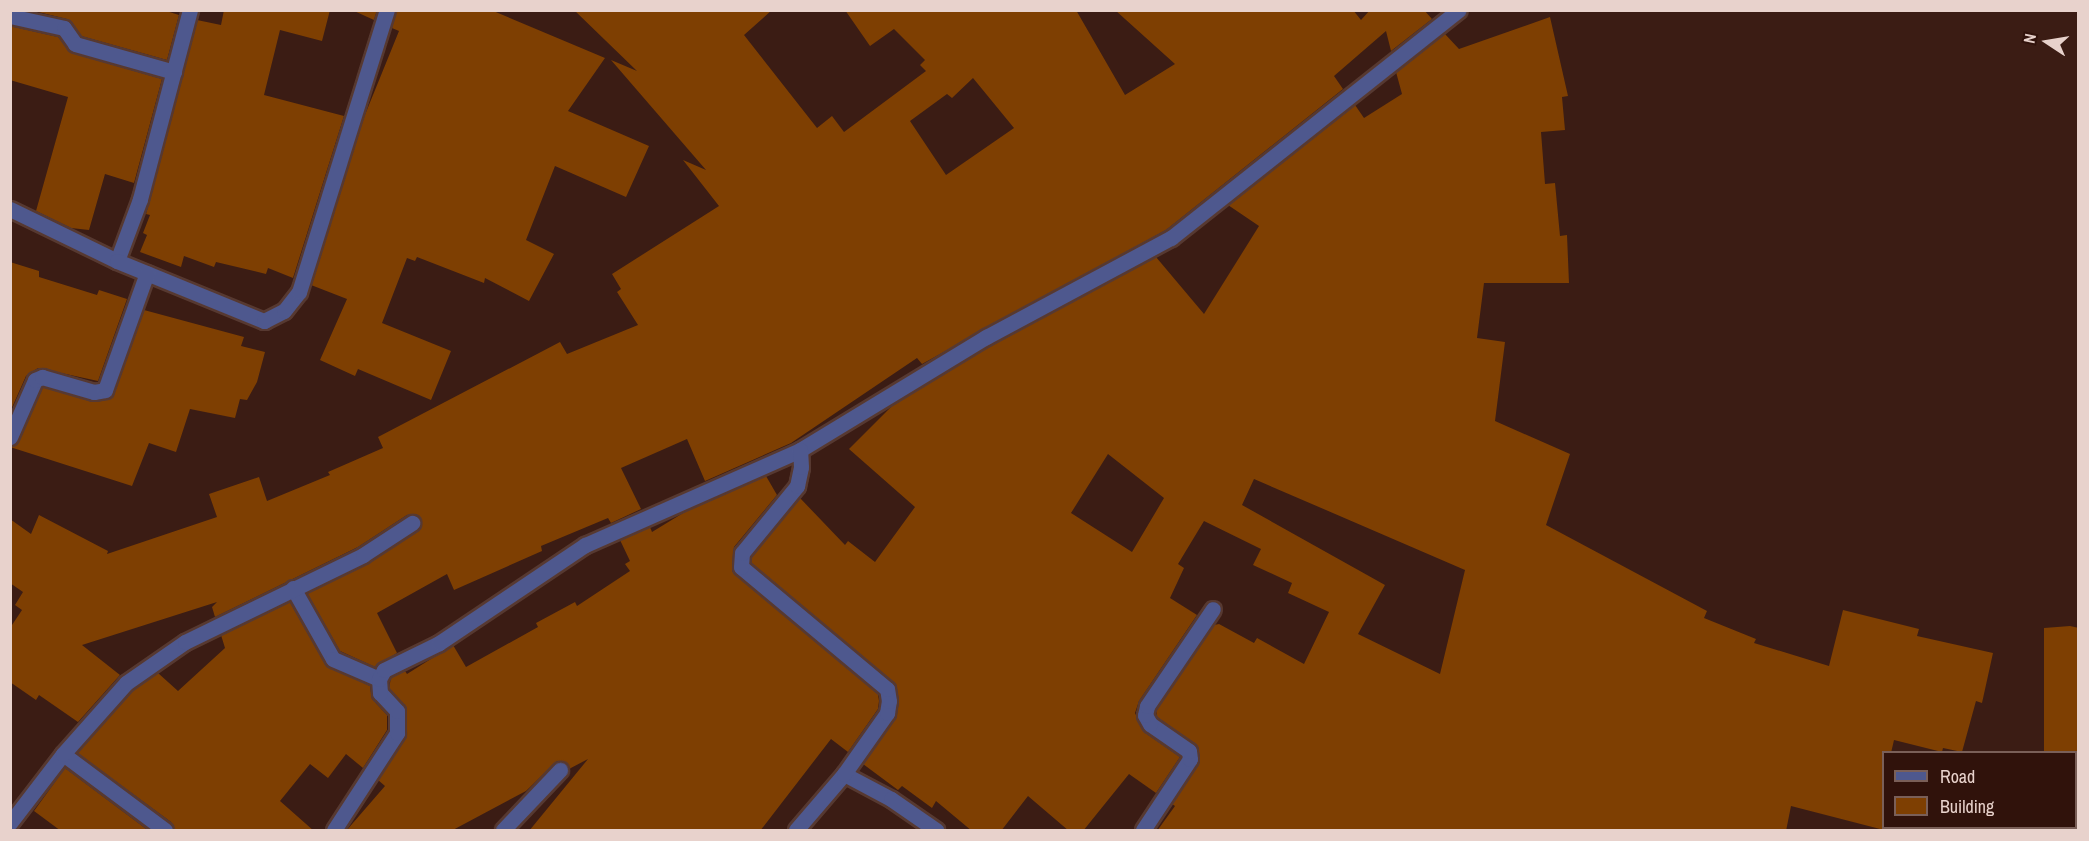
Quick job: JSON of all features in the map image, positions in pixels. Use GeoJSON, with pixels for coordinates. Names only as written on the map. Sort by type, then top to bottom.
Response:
{"type":"FeatureCollection","features":[{"type":"Feature","properties":{"kind":"street"},"geometry":{"type":"LineString","coordinates":[[117,261],[140,199],[190,10]]}},
{"type":"Feature","properties":{"kind":"street"},"geometry":{"type":"LineString","coordinates":[[10,210],[117,261],[264,321],[284,311],[299,292],[387,10]]}},
{"type":"Feature","properties":{"kind":"street"},"geometry":{"type":"LineString","coordinates":[[334,831],[397,733],[397,711],[380,693],[379,679],[384,670],[439,643],[585,545],[800,450],[986,337],[1171,238],[1459,10]]}},
{"type":"Feature","properties":{"kind":"street"},"geometry":{"type":"LineString","coordinates":[[10,16],[64,28],[75,44],[174,72]]}},
{"type":"Feature","properties":{"kind":"street"},"geometry":{"type":"LineString","coordinates":[[10,437],[35,380],[42,377],[94,392],[105,390],[147,273]]}},
{"type":"Feature","properties":{"kind":"street"},"geometry":{"type":"LineString","coordinates":[[796,831],[844,774],[887,713],[887,689],[831,639],[785,606],[741,567],[740,561],[797,486],[801,467],[800,450]]}},
{"type":"Feature","properties":{"kind":"street"},"geometry":{"type":"LineString","coordinates":[[10,823],[63,754],[126,683],[185,642],[363,555],[412,523]]}},
{"type":"Feature","properties":{"kind":"street"},"geometry":{"type":"LineString","coordinates":[[293,588],[333,659],[340,666],[379,679]]}},
{"type":"Feature","properties":{"kind":"street"},"geometry":{"type":"LineString","coordinates":[[1143,831],[1190,759],[1189,751],[1150,724],[1145,715],[1147,706],[1213,609]]}},
{"type":"Feature","properties":{"kind":"street"},"geometry":{"type":"LineString","coordinates":[[63,754],[165,831]]}},
{"type":"Feature","properties":{"kind":"street"},"geometry":{"type":"LineString","coordinates":[[503,831],[560,770]]}},
{"type":"Feature","properties":{"kind":"street"},"geometry":{"type":"LineString","coordinates":[[844,774],[891,799],[936,831]]}},
{"type":"Feature","properties":{"kind":"building"},"geometry":{"type":"Polygon","coordinates":[[[30,10],[163,10],[179,15],[167,60],[81,36],[67,19],[30,10]]]}},
{"type":"Feature","properties":{"kind":"building"},"geometry":{"type":"Polygon","coordinates":[[[224,10],[330,10],[322,41],[280,30],[264,95],[344,116],[293,278],[268,268],[266,274],[216,262],[214,267],[184,256],[181,267],[140,252],[147,235],[143,233],[150,215],[146,214],[197,20],[221,25],[224,10]]]}},
{"type":"Feature","properties":{"kind":"building"},"geometry":{"type":"Polygon","coordinates":[[[352,10],[377,10],[374,20],[352,10]]]}},
{"type":"Feature","properties":{"kind":"building"},"geometry":{"type":"Polygon","coordinates":[[[396,10],[491,10],[605,58],[568,111],[649,146],[626,197],[555,166],[526,240],[554,254],[529,301],[485,278],[484,283],[417,257],[415,261],[407,258],[382,323],[451,351],[431,400],[358,369],[355,376],[320,360],[347,299],[311,285],[362,122],[399,31],[392,28],[396,10]]]}},
{"type":"Feature","properties":{"kind":"building"},"geometry":{"type":"Polygon","coordinates":[[[574,10],[772,10],[744,35],[817,128],[832,116],[844,132],[926,71],[920,65],[925,60],[894,29],[870,46],[845,10],[1076,10],[1125,95],[1175,64],[1115,10],[1353,10],[1361,20],[1370,10],[1424,10],[1432,19],[1391,51],[1386,31],[1334,76],[1343,89],[1166,230],[922,364],[917,358],[791,443],[705,481],[687,439],[621,468],[641,509],[611,523],[608,518],[541,546],[542,551],[454,590],[447,574],[377,613],[397,653],[375,667],[340,651],[307,593],[367,564],[417,531],[422,522],[416,514],[407,515],[358,547],[215,617],[212,607],[217,602],[82,645],[120,675],[78,722],[39,695],[36,700],[10,682],[10,628],[22,610],[15,605],[23,592],[10,583],[10,519],[31,534],[39,515],[108,551],[107,554],[217,517],[209,494],[259,477],[267,501],[330,475],[328,472],[383,448],[378,437],[560,342],[567,354],[638,325],[617,292],[621,289],[612,274],[719,206],[683,160],[706,170],[611,60],[637,71],[574,10]],[[973,78],[952,98],[947,94],[910,121],[946,175],[1014,128],[973,78]]]}},
{"type":"Feature","properties":{"kind":"building"},"geometry":{"type":"Polygon","coordinates":[[[1550,17],[1568,96],[1562,97],[1565,130],[1541,132],[1545,184],[1555,183],[1560,236],[1567,235],[1569,283],[1484,283],[1477,338],[1505,342],[1495,421],[1570,454],[1546,525],[1707,611],[1704,618],[1756,639],[1754,643],[1829,666],[1843,610],[1919,629],[1917,636],[1993,653],[1982,703],[1976,701],[1962,751],[1943,748],[1942,751],[1938,751],[1894,740],[1891,751],[1882,751],[1882,829],[1884,830],[1791,806],[1786,831],[1157,831],[1175,806],[1172,804],[1200,758],[1197,746],[1157,717],[1156,710],[1214,625],[1219,624],[1254,643],[1257,638],[1304,664],[1329,612],[1288,593],[1292,583],[1253,565],[1261,549],[1204,521],[1178,564],[1184,568],[1170,598],[1197,615],[1139,701],[1135,713],[1144,732],[1180,757],[1156,793],[1129,774],[1083,831],[1069,831],[1028,796],[1001,831],[972,831],[936,801],[932,808],[902,786],[898,790],[863,764],[895,718],[896,687],[751,563],[752,557],[800,498],[845,545],[848,541],[875,562],[915,507],[849,449],[893,405],[991,345],[1156,257],[1204,314],[1259,226],[1228,205],[1355,105],[1364,118],[1402,94],[1396,72],[1445,34],[1459,49],[1550,17]],[[1108,454],[1071,513],[1132,552],[1164,498],[1108,454]],[[1254,479],[1242,505],[1385,585],[1358,634],[1440,674],[1465,570],[1254,479]]]}},
{"type":"Feature","properties":{"kind":"building"},"geometry":{"type":"Polygon","coordinates":[[[10,26],[58,37],[72,53],[162,79],[134,183],[105,174],[89,230],[71,228],[36,211],[68,97],[10,80],[10,26]]]}},
{"type":"Feature","properties":{"kind":"building"},"geometry":{"type":"Polygon","coordinates":[[[10,262],[39,271],[39,277],[97,295],[99,290],[127,299],[98,381],[38,368],[26,376],[10,412],[10,262]]]}},
{"type":"Feature","properties":{"kind":"building"},"geometry":{"type":"Polygon","coordinates":[[[144,310],[244,337],[241,346],[265,352],[257,382],[247,400],[240,399],[235,418],[190,409],[176,452],[149,443],[132,486],[10,447],[19,441],[42,387],[92,401],[112,397],[144,310]]]}},
{"type":"Feature","properties":{"kind":"building"},"geometry":{"type":"Polygon","coordinates":[[[766,476],[777,495],[734,547],[732,571],[878,694],[879,701],[878,709],[848,752],[831,739],[760,831],[529,831],[588,759],[569,769],[566,763],[557,761],[526,791],[451,831],[346,831],[385,786],[378,780],[405,738],[407,710],[389,689],[391,677],[405,671],[407,674],[453,645],[466,667],[538,627],[536,623],[575,602],[577,606],[630,571],[625,564],[630,561],[620,540],[650,527],[652,532],[688,510],[766,476]]]}},
{"type":"Feature","properties":{"kind":"building"},"geometry":{"type":"Polygon","coordinates":[[[290,602],[325,664],[370,686],[372,699],[387,715],[387,730],[363,768],[346,754],[328,778],[310,764],[280,801],[314,831],[175,831],[171,822],[77,753],[133,690],[158,673],[178,691],[225,648],[221,635],[290,602]]]}},
{"type":"Feature","properties":{"kind":"building"},"geometry":{"type":"Polygon","coordinates":[[[2070,626],[2079,628],[2079,753],[2077,751],[2044,751],[2044,628],[2070,626]]]}},
{"type":"Feature","properties":{"kind":"building"},"geometry":{"type":"Polygon","coordinates":[[[65,768],[149,831],[61,831],[34,811],[65,768]]]}}]}
